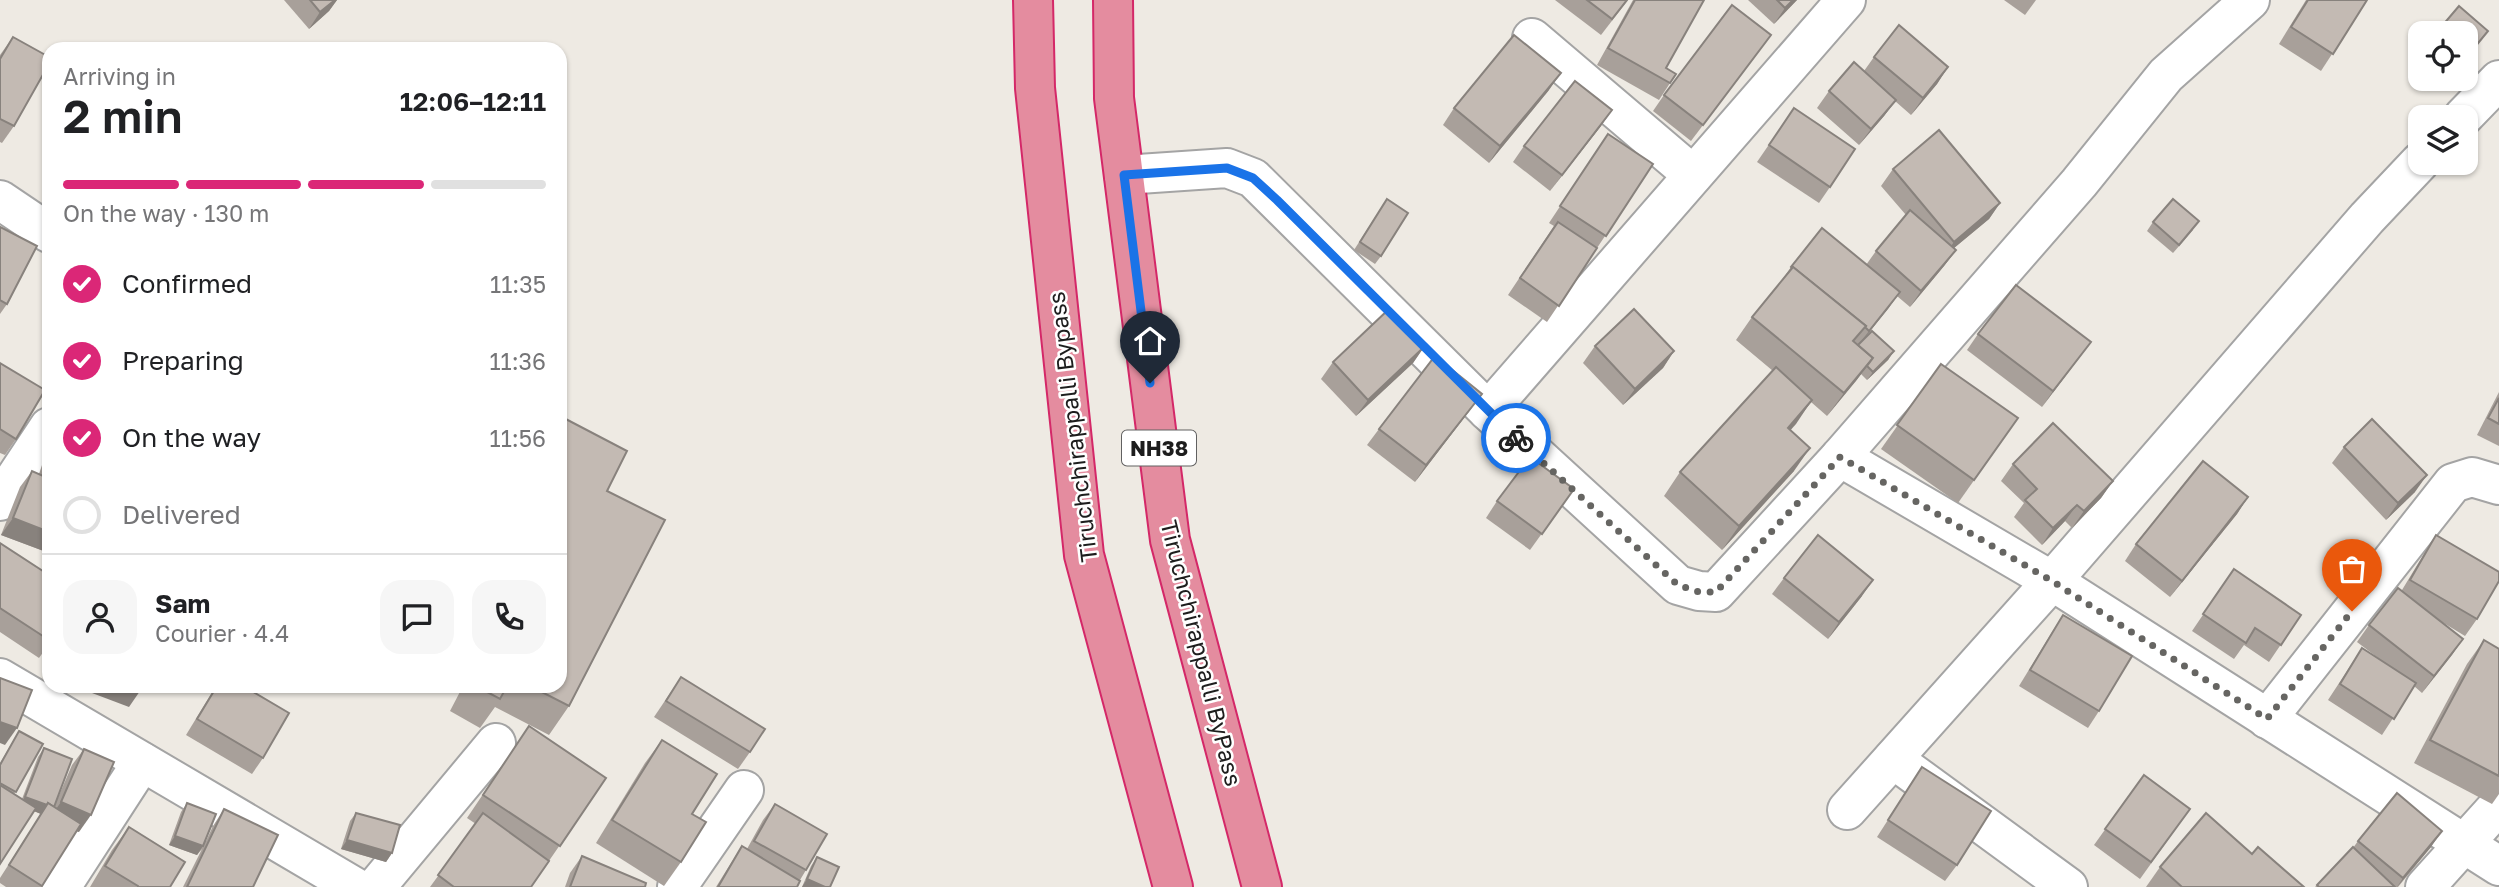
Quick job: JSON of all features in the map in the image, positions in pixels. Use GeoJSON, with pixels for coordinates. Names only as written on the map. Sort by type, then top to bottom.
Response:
{"type":"FeatureCollection","features":[{"type":"Feature","properties":{"kind":"highway","name":"Tiruchchirappalli Bypass"},"geometry":{"type":"LineString","coordinates":[[1034,0],[1035,88],[1084,555],[1173,887]]}},
{"type":"Feature","properties":{"kind":"highway","name":"Tiruchchirappalli ByPass"},"geometry":{"type":"LineString","coordinates":[[1113,0],[1114,99],[1170,540],[1262,887]]}},
{"type":"Feature","properties":{"kind":"street"},"geometry":{"type":"LineString","coordinates":[[1488,411],[1846,0]]}},
{"type":"Feature","properties":{"kind":"street"},"geometry":{"type":"LineString","coordinates":[[1124,175],[1227,168],[1253,178],[1488,411],[1678,585],[1699,592],[1716,592],[1840,457],[2079,183],[2166,75],[2250,0]]}},
{"type":"Feature","properties":{"kind":"street"},"geometry":{"type":"LineString","coordinates":[[1532,38],[1693,175]]}},
{"type":"Feature","properties":{"kind":"street"},"geometry":{"type":"LineString","coordinates":[[2475,105],[2499,80]]}},
{"type":"Feature","properties":{"kind":"street"},"geometry":{"type":"LineString","coordinates":[[1847,810],[2408,175]]}},
{"type":"Feature","properties":{"kind":"street"},"geometry":{"type":"LineString","coordinates":[[0,200],[42,228]]}},
{"type":"Feature","properties":{"kind":"street"},"geometry":{"type":"LineString","coordinates":[[0,501],[42,438]]}},
{"type":"Feature","properties":{"kind":"street"},"geometry":{"type":"LineString","coordinates":[[1840,457],[2052,581],[2499,866]]}},
{"type":"Feature","properties":{"kind":"street"},"geometry":{"type":"LineString","coordinates":[[2267,719],[2453,482],[2472,477],[2499,485]]}},
{"type":"Feature","properties":{"kind":"street"},"geometry":{"type":"LineString","coordinates":[[0,678],[355,887]]}},
{"type":"Feature","properties":{"kind":"street"},"geometry":{"type":"LineString","coordinates":[[376,887],[496,744]]}},
{"type":"Feature","properties":{"kind":"street"},"geometry":{"type":"LineString","coordinates":[[1893,759],[2068,887]]}},
{"type":"Feature","properties":{"kind":"street"},"geometry":{"type":"LineString","coordinates":[[61,887],[142,762]]}},
{"type":"Feature","properties":{"kind":"street"},"geometry":{"type":"LineString","coordinates":[[677,887],[744,790]]}},
{"type":"Feature","properties":{"kind":"street"},"geometry":{"type":"LineString","coordinates":[[2425,887],[2499,805]]}},
{"type":"Feature","properties":{"kind":"building"},"geometry":{"type":"Polygon","coordinates":[[[310,0],[335,0],[320,12],[310,0]]]}},
{"type":"Feature","properties":{"kind":"building"},"geometry":{"type":"Polygon","coordinates":[[[1587,0],[1627,0],[1612,19],[1587,0]]]}},
{"type":"Feature","properties":{"kind":"building"},"geometry":{"type":"Polygon","coordinates":[[[1635,0],[1704,0],[1666,68],[1676,74],[1670,83],[1608,48],[1635,0]]]}},
{"type":"Feature","properties":{"kind":"building"},"geometry":{"type":"Polygon","coordinates":[[[1777,0],[1793,0],[1785,8],[1777,0]]]}},
{"type":"Feature","properties":{"kind":"building"},"geometry":{"type":"Polygon","coordinates":[[[2308,0],[2367,0],[2333,54],[2291,27],[2308,0]]]}},
{"type":"Feature","properties":{"kind":"building"},"geometry":{"type":"Polygon","coordinates":[[[1732,5],[1771,35],[1703,125],[1664,95],[1732,5]]]}},
{"type":"Feature","properties":{"kind":"building"},"geometry":{"type":"Polygon","coordinates":[[[2459,6],[2476,21],[2446,21],[2459,6]]]}},
{"type":"Feature","properties":{"kind":"building"},"geometry":{"type":"Polygon","coordinates":[[[2478,22],[2488,31],[2478,43],[2478,22]]]}},
{"type":"Feature","properties":{"kind":"building"},"geometry":{"type":"Polygon","coordinates":[[[1899,25],[1948,67],[1923,98],[1874,57],[1899,25]]]}},
{"type":"Feature","properties":{"kind":"building"},"geometry":{"type":"Polygon","coordinates":[[[1514,35],[1561,73],[1500,146],[1454,108],[1514,35]]]}},
{"type":"Feature","properties":{"kind":"building"},"geometry":{"type":"Polygon","coordinates":[[[13,37],[42,53],[42,76],[14,126],[0,119],[0,59],[13,37]]]}},
{"type":"Feature","properties":{"kind":"building"},"geometry":{"type":"Polygon","coordinates":[[[1854,62],[1896,100],[1871,129],[1829,91],[1854,62]]]}},
{"type":"Feature","properties":{"kind":"building"},"geometry":{"type":"Polygon","coordinates":[[[1575,81],[1612,110],[1562,175],[1524,146],[1575,81]]]}},
{"type":"Feature","properties":{"kind":"building"},"geometry":{"type":"Polygon","coordinates":[[[1794,108],[1855,149],[1830,187],[1769,145],[1794,108]]]}},
{"type":"Feature","properties":{"kind":"building"},"geometry":{"type":"Polygon","coordinates":[[[1939,130],[2000,203],[1954,242],[1893,169],[1939,130]]]}},
{"type":"Feature","properties":{"kind":"building"},"geometry":{"type":"Polygon","coordinates":[[[1608,134],[1653,164],[1606,236],[1560,206],[1608,134]]]}},
{"type":"Feature","properties":{"kind":"building"},"geometry":{"type":"Polygon","coordinates":[[[1387,199],[1408,213],[1381,256],[1360,242],[1387,199]]]}},
{"type":"Feature","properties":{"kind":"building"},"geometry":{"type":"Polygon","coordinates":[[[2173,199],[2199,221],[2179,245],[2153,222],[2173,199]]]}},
{"type":"Feature","properties":{"kind":"building"},"geometry":{"type":"Polygon","coordinates":[[[1910,210],[1956,250],[1921,291],[1876,251],[1910,210]]]}},
{"type":"Feature","properties":{"kind":"building"},"geometry":{"type":"Polygon","coordinates":[[[1558,222],[1597,248],[1559,306],[1520,278],[1558,222]]]}},
{"type":"Feature","properties":{"kind":"building"},"geometry":{"type":"Polygon","coordinates":[[[0,227],[37,246],[7,304],[0,300],[0,227]]]}},
{"type":"Feature","properties":{"kind":"building"},"geometry":{"type":"Polygon","coordinates":[[[1822,228],[1900,292],[1869,331],[1791,267],[1822,228]]]}},
{"type":"Feature","properties":{"kind":"building"},"geometry":{"type":"Polygon","coordinates":[[[1793,267],[1866,326],[1853,341],[1873,358],[1844,393],[1752,317],[1793,267]]]}},
{"type":"Feature","properties":{"kind":"building"},"geometry":{"type":"Polygon","coordinates":[[[2016,285],[2091,342],[2053,391],[1978,334],[2016,285]]]}},
{"type":"Feature","properties":{"kind":"building"},"geometry":{"type":"Polygon","coordinates":[[[1389,309],[1424,347],[1368,400],[1333,362],[1389,309]]]}},
{"type":"Feature","properties":{"kind":"building"},"geometry":{"type":"Polygon","coordinates":[[[1634,309],[1674,351],[1635,389],[1595,346],[1634,309]]]}},
{"type":"Feature","properties":{"kind":"building"},"geometry":{"type":"Polygon","coordinates":[[[1872,331],[1894,351],[1873,372],[1867,366],[1873,358],[1858,345],[1872,331]]]}},
{"type":"Feature","properties":{"kind":"building"},"geometry":{"type":"Polygon","coordinates":[[[1435,356],[1482,394],[1426,465],[1379,429],[1435,356]]]}},
{"type":"Feature","properties":{"kind":"building"},"geometry":{"type":"Polygon","coordinates":[[[0,363],[42,388],[42,395],[16,439],[0,429],[0,363]]]}},
{"type":"Feature","properties":{"kind":"building"},"geometry":{"type":"Polygon","coordinates":[[[1941,364],[2018,418],[1974,480],[1897,425],[1941,364]]]}},
{"type":"Feature","properties":{"kind":"building"},"geometry":{"type":"Polygon","coordinates":[[[1776,367],[1812,400],[1788,428],[1810,448],[1739,526],[1680,472],[1776,367]]]}},
{"type":"Feature","properties":{"kind":"building"},"geometry":{"type":"Polygon","coordinates":[[[2499,398],[2499,424],[2488,418],[2499,398]]]}},
{"type":"Feature","properties":{"kind":"building"},"geometry":{"type":"Polygon","coordinates":[[[2372,419],[2427,475],[2398,503],[2344,447],[2372,419]]]}},
{"type":"Feature","properties":{"kind":"building"},"geometry":{"type":"Polygon","coordinates":[[[567,420],[627,451],[607,491],[665,520],[569,706],[544,693],[567,693],[567,420]]]}},
{"type":"Feature","properties":{"kind":"building"},"geometry":{"type":"Polygon","coordinates":[[[2053,423],[2113,481],[2084,511],[2077,505],[2053,528],[2025,500],[2037,489],[2013,464],[2053,423]]]}},
{"type":"Feature","properties":{"kind":"building"},"geometry":{"type":"Polygon","coordinates":[[[1530,457],[1574,489],[1542,534],[1497,501],[1530,457]]]}},
{"type":"Feature","properties":{"kind":"building"},"geometry":{"type":"Polygon","coordinates":[[[2203,461],[2248,497],[2182,581],[2136,544],[2203,461]]]}},
{"type":"Feature","properties":{"kind":"building"},"geometry":{"type":"Polygon","coordinates":[[[32,471],[42,476],[42,529],[13,518],[32,471]]]}},
{"type":"Feature","properties":{"kind":"building"},"geometry":{"type":"Polygon","coordinates":[[[1818,535],[1873,580],[1839,622],[1784,578],[1818,535]]]}},
{"type":"Feature","properties":{"kind":"building"},"geometry":{"type":"Polygon","coordinates":[[[2436,535],[2499,572],[2499,581],[2477,619],[2410,580],[2436,535]]]}},
{"type":"Feature","properties":{"kind":"building"},"geometry":{"type":"Polygon","coordinates":[[[0,543],[42,570],[42,635],[0,608],[0,543]]]}},
{"type":"Feature","properties":{"kind":"building"},"geometry":{"type":"Polygon","coordinates":[[[2234,569],[2301,615],[2281,645],[2255,628],[2246,643],[2203,614],[2234,569]]]}},
{"type":"Feature","properties":{"kind":"building"},"geometry":{"type":"Polygon","coordinates":[[[2398,588],[2463,639],[2434,676],[2369,625],[2398,588]]]}},
{"type":"Feature","properties":{"kind":"building"},"geometry":{"type":"Polygon","coordinates":[[[2063,615],[2132,656],[2099,711],[2030,670],[2063,615]]]}},
{"type":"Feature","properties":{"kind":"building"},"geometry":{"type":"Polygon","coordinates":[[[2484,640],[2499,649],[2499,776],[2430,740],[2484,640]]]}},
{"type":"Feature","properties":{"kind":"building"},"geometry":{"type":"Polygon","coordinates":[[[2362,648],[2416,683],[2394,719],[2340,684],[2362,648]]]}},
{"type":"Feature","properties":{"kind":"building"},"geometry":{"type":"Polygon","coordinates":[[[681,677],[765,729],[750,752],[666,701],[681,677]]]}},
{"type":"Feature","properties":{"kind":"building"},"geometry":{"type":"Polygon","coordinates":[[[0,678],[32,690],[17,728],[0,722],[0,678]]]}},
{"type":"Feature","properties":{"kind":"building"},"geometry":{"type":"Polygon","coordinates":[[[213,693],[255,693],[289,713],[263,758],[197,719],[213,693]]]}},
{"type":"Feature","properties":{"kind":"building"},"geometry":{"type":"Polygon","coordinates":[[[489,693],[503,693],[500,699],[489,693]]]}},
{"type":"Feature","properties":{"kind":"building"},"geometry":{"type":"Polygon","coordinates":[[[529,726],[606,778],[560,846],[483,795],[529,726]]]}},
{"type":"Feature","properties":{"kind":"building"},"geometry":{"type":"Polygon","coordinates":[[[19,731],[43,744],[16,792],[0,783],[0,765],[19,731]]]}},
{"type":"Feature","properties":{"kind":"building"},"geometry":{"type":"Polygon","coordinates":[[[662,740],[717,774],[692,814],[706,822],[681,862],[612,820],[662,740]]]}},
{"type":"Feature","properties":{"kind":"building"},"geometry":{"type":"Polygon","coordinates":[[[44,748],[72,759],[54,807],[25,797],[44,748]]]}},
{"type":"Feature","properties":{"kind":"building"},"geometry":{"type":"Polygon","coordinates":[[[84,749],[114,762],[91,815],[61,802],[84,749]]]}},
{"type":"Feature","properties":{"kind":"building"},"geometry":{"type":"Polygon","coordinates":[[[1922,767],[1991,811],[1957,865],[1888,820],[1922,767]]]}},
{"type":"Feature","properties":{"kind":"building"},"geometry":{"type":"Polygon","coordinates":[[[2144,775],[2190,809],[2151,862],[2105,829],[2144,775]]]}},
{"type":"Feature","properties":{"kind":"building"},"geometry":{"type":"Polygon","coordinates":[[[0,785],[36,808],[0,864],[0,785]]]}},
{"type":"Feature","properties":{"kind":"building"},"geometry":{"type":"Polygon","coordinates":[[[2397,793],[2442,831],[2403,878],[2358,841],[2397,793]]]}},
{"type":"Feature","properties":{"kind":"building"},"geometry":{"type":"Polygon","coordinates":[[[48,803],[81,824],[42,886],[9,865],[48,803]]]}},
{"type":"Feature","properties":{"kind":"building"},"geometry":{"type":"Polygon","coordinates":[[[187,803],[216,814],[203,846],[175,836],[187,803]]]}},
{"type":"Feature","properties":{"kind":"building"},"geometry":{"type":"Polygon","coordinates":[[[775,804],[827,834],[806,870],[754,841],[775,804]]]}},
{"type":"Feature","properties":{"kind":"building"},"geometry":{"type":"Polygon","coordinates":[[[224,809],[278,835],[253,887],[187,887],[224,809]]]}},
{"type":"Feature","properties":{"kind":"building"},"geometry":{"type":"Polygon","coordinates":[[[356,813],[400,825],[392,853],[347,840],[356,813]]]}},
{"type":"Feature","properties":{"kind":"building"},"geometry":{"type":"Polygon","coordinates":[[[483,813],[549,861],[531,887],[454,887],[438,875],[483,813]]]}},
{"type":"Feature","properties":{"kind":"building"},"geometry":{"type":"Polygon","coordinates":[[[2206,813],[2252,854],[2258,847],[2304,887],[2182,887],[2160,867],[2206,813]]]}},
{"type":"Feature","properties":{"kind":"building"},"geometry":{"type":"Polygon","coordinates":[[[129,827],[185,862],[170,887],[138,887],[105,866],[129,827]]]}},
{"type":"Feature","properties":{"kind":"building"},"geometry":{"type":"Polygon","coordinates":[[[742,846],[800,881],[797,887],[718,887],[742,846]]]}},
{"type":"Feature","properties":{"kind":"building"},"geometry":{"type":"Polygon","coordinates":[[[2353,847],[2395,887],[2319,887],[2317,885],[2353,847]]]}},
{"type":"Feature","properties":{"kind":"building"},"geometry":{"type":"Polygon","coordinates":[[[582,856],[646,883],[645,887],[570,887],[582,856]]]}},
{"type":"Feature","properties":{"kind":"building"},"geometry":{"type":"Polygon","coordinates":[[[817,857],[839,867],[830,887],[807,879],[817,857]]]}},
{"type":"Feature","properties":{"kind":"way so far"},"geometry":{"type":"LineString","coordinates":[[1516,438],[1678,585],[1699,592],[1716,592],[1840,457],[2052,581],[2267,719],[2352,611]]}},
{"type":"Feature","properties":{"kind":"route"},"geometry":{"type":"LineString","coordinates":[[1150,383],[1124,175],[1227,168],[1253,178],[1277,200],[1516,438]]}}]}
